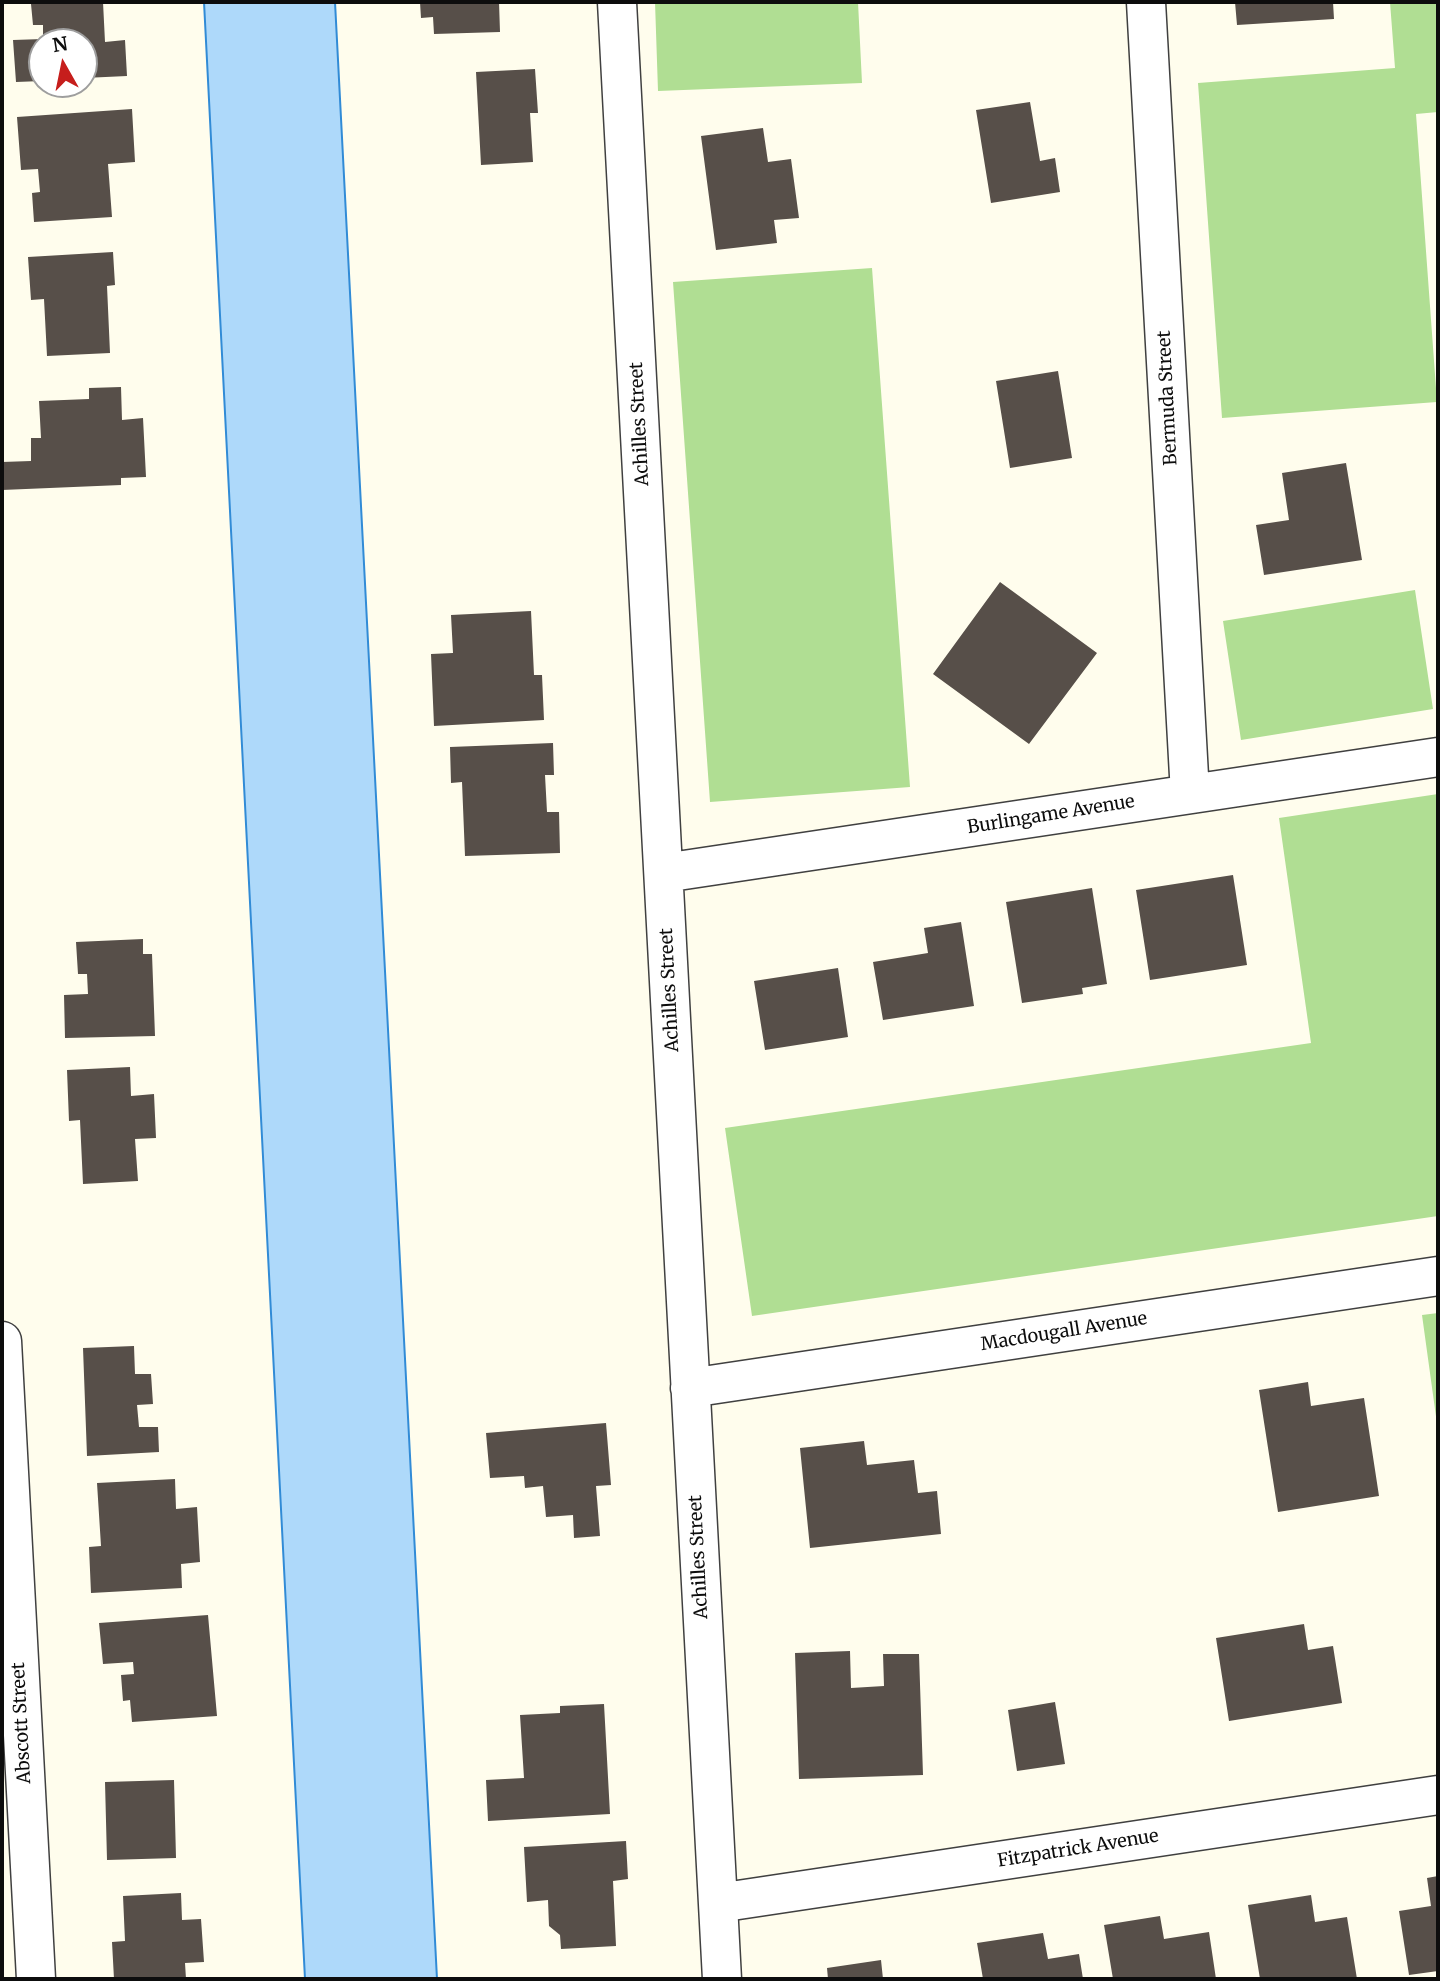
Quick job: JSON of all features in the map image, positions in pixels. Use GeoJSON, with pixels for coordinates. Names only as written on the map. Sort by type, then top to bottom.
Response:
{"type":"FeatureCollection","features":[{"type":"Feature","properties":{"kind":"street","name":"Achilles Street"},"geometry":{"type":"LineString","coordinates":[[617,2],[722,1979]]}},
{"type":"Feature","properties":{"kind":"street","name":"Bermuda Street"},"geometry":{"type":"LineString","coordinates":[[1146,2],[1190,794]]}},
{"type":"Feature","properties":{"kind":"street","name":"Burlingame Avenue"},"geometry":{"type":"LineString","coordinates":[[664,873],[1438,757]]}},
{"type":"Feature","properties":{"kind":"street","name":"Macdougall Avenue"},"geometry":{"type":"LineString","coordinates":[[690,1388],[1438,1276]]}},
{"type":"Feature","properties":{"kind":"street","name":"Abscott Street"},"geometry":{"type":"LineString","coordinates":[[2,1340],[36,1979]]}},
{"type":"Feature","properties":{"kind":"street","name":"Fitzpatrick Avenue"},"geometry":{"type":"LineString","coordinates":[[718,1903],[1438,1795]]}},
{"type":"Feature","properties":{"kind":"green space"},"geometry":{"type":"Polygon","coordinates":[[[655,2],[858,2],[862,83],[658,91],[655,2]]]}},
{"type":"Feature","properties":{"kind":"green space"},"geometry":{"type":"Polygon","coordinates":[[[1390,2],[1438,2],[1438,112],[1416,114],[1437,402],[1222,418],[1198,83],[1395,68],[1390,2]]]}},
{"type":"Feature","properties":{"kind":"green space"},"geometry":{"type":"Polygon","coordinates":[[[872,268],[910,787],[710,802],[673,282],[872,268]]]}},
{"type":"Feature","properties":{"kind":"green space"},"geometry":{"type":"Polygon","coordinates":[[[1415,590],[1433,709],[1241,740],[1223,621],[1415,590]]]}},
{"type":"Feature","properties":{"kind":"green space"},"geometry":{"type":"Polygon","coordinates":[[[1438,794],[1438,1216],[752,1316],[725,1128],[1311,1043],[1279,818],[1438,794]]]}},
{"type":"Feature","properties":{"kind":"green space"},"geometry":{"type":"Polygon","coordinates":[[[1438,1313],[1438,1431],[1422,1315],[1438,1313]]]}},
{"type":"Feature","properties":{"kind":"water"},"geometry":{"type":"Polygon","coordinates":[[[204,2],[335,2],[437,1979],[305,1979],[204,2]]]}},
{"type":"Feature","properties":{"kind":"building"},"geometry":{"type":"Polygon","coordinates":[[[103,2],[105,42],[125,40],[127,76],[98,77],[98,28],[43,28],[43,25],[33,25],[31,4],[103,2]]]}},
{"type":"Feature","properties":{"kind":"building"},"geometry":{"type":"Polygon","coordinates":[[[420,2],[499,2],[500,32],[434,34],[433,17],[421,18],[420,2]]]}},
{"type":"Feature","properties":{"kind":"building"},"geometry":{"type":"Polygon","coordinates":[[[1235,2],[1333,2],[1334,19],[1237,25],[1235,2]]]}},
{"type":"Feature","properties":{"kind":"building"},"geometry":{"type":"Polygon","coordinates":[[[13,40],[28,40],[28,82],[16,82],[13,40]]]}},
{"type":"Feature","properties":{"kind":"building"},"geometry":{"type":"Polygon","coordinates":[[[535,69],[538,113],[530,113],[533,162],[481,165],[476,72],[535,69]]]}},
{"type":"Feature","properties":{"kind":"building"},"geometry":{"type":"Polygon","coordinates":[[[1030,102],[1040,161],[1055,158],[1060,192],[991,203],[976,110],[1030,102]]]}},
{"type":"Feature","properties":{"kind":"building"},"geometry":{"type":"Polygon","coordinates":[[[132,109],[135,162],[108,164],[112,217],[34,222],[32,193],[40,192],[38,169],[21,170],[17,117],[132,109]]]}},
{"type":"Feature","properties":{"kind":"building"},"geometry":{"type":"Polygon","coordinates":[[[763,128],[768,162],[791,159],[799,218],[774,220],[777,243],[716,250],[701,136],[763,128]]]}},
{"type":"Feature","properties":{"kind":"building"},"geometry":{"type":"Polygon","coordinates":[[[113,252],[115,285],[107,286],[110,353],[47,356],[44,299],[31,300],[28,257],[113,252]]]}},
{"type":"Feature","properties":{"kind":"building"},"geometry":{"type":"Polygon","coordinates":[[[1058,371],[1072,458],[1010,468],[996,381],[1058,371]]]}},
{"type":"Feature","properties":{"kind":"building"},"geometry":{"type":"Polygon","coordinates":[[[121,387],[122,420],[143,418],[146,477],[121,478],[121,485],[2,490],[2,462],[31,461],[31,438],[41,438],[39,401],[89,399],[89,388],[121,387]]]}},
{"type":"Feature","properties":{"kind":"building"},"geometry":{"type":"Polygon","coordinates":[[[1346,463],[1362,560],[1264,575],[1256,525],[1289,520],[1282,473],[1346,463]]]}},
{"type":"Feature","properties":{"kind":"building"},"geometry":{"type":"Polygon","coordinates":[[[1000,582],[1097,653],[1029,744],[933,674],[1000,582]]]}},
{"type":"Feature","properties":{"kind":"building"},"geometry":{"type":"Polygon","coordinates":[[[531,611],[534,675],[542,675],[544,720],[434,726],[431,654],[453,653],[451,615],[531,611]]]}},
{"type":"Feature","properties":{"kind":"building"},"geometry":{"type":"Polygon","coordinates":[[[553,743],[554,775],[545,775],[547,812],[559,812],[560,853],[465,856],[462,782],[451,783],[450,747],[553,743]]]}},
{"type":"Feature","properties":{"kind":"building"},"geometry":{"type":"Polygon","coordinates":[[[1233,875],[1247,965],[1150,980],[1136,890],[1233,875]]]}},
{"type":"Feature","properties":{"kind":"building"},"geometry":{"type":"Polygon","coordinates":[[[1092,888],[1107,984],[1082,988],[1083,994],[1022,1003],[1006,902],[1092,888]]]}},
{"type":"Feature","properties":{"kind":"building"},"geometry":{"type":"Polygon","coordinates":[[[961,922],[974,1006],[883,1020],[873,962],[928,953],[924,928],[961,922]]]}},
{"type":"Feature","properties":{"kind":"building"},"geometry":{"type":"Polygon","coordinates":[[[143,939],[143,954],[152,954],[155,1036],[65,1038],[64,995],[88,994],[87,974],[78,974],[76,942],[143,939]]]}},
{"type":"Feature","properties":{"kind":"building"},"geometry":{"type":"Polygon","coordinates":[[[838,968],[848,1037],[765,1050],[754,981],[838,968]]]}},
{"type":"Feature","properties":{"kind":"building"},"geometry":{"type":"Polygon","coordinates":[[[130,1067],[131,1096],[154,1094],[156,1138],[135,1139],[138,1181],[83,1184],[80,1120],[69,1121],[67,1070],[130,1067]]]}},
{"type":"Feature","properties":{"kind":"building"},"geometry":{"type":"Polygon","coordinates":[[[134,1346],[135,1374],[151,1374],[153,1404],[137,1405],[139,1427],[158,1427],[159,1452],[87,1456],[83,1348],[134,1346]]]}},
{"type":"Feature","properties":{"kind":"building"},"geometry":{"type":"Polygon","coordinates":[[[1308,1382],[1311,1406],[1364,1398],[1379,1496],[1278,1512],[1259,1390],[1308,1382]]]}},
{"type":"Feature","properties":{"kind":"building"},"geometry":{"type":"Polygon","coordinates":[[[606,1423],[611,1485],[596,1486],[600,1536],[574,1538],[573,1515],[546,1517],[543,1486],[525,1488],[524,1476],[490,1478],[486,1433],[606,1423]]]}},
{"type":"Feature","properties":{"kind":"building"},"geometry":{"type":"Polygon","coordinates":[[[864,1441],[867,1465],[914,1460],[918,1493],[937,1491],[941,1534],[810,1548],[800,1448],[864,1441]]]}},
{"type":"Feature","properties":{"kind":"building"},"geometry":{"type":"Polygon","coordinates":[[[175,1479],[176,1509],[197,1507],[200,1562],[181,1564],[182,1588],[91,1593],[89,1547],[101,1546],[97,1483],[175,1479]]]}},
{"type":"Feature","properties":{"kind":"building"},"geometry":{"type":"Polygon","coordinates":[[[208,1615],[217,1716],[132,1722],[130,1700],[123,1701],[121,1675],[134,1674],[133,1662],[103,1664],[99,1623],[208,1615]]]}},
{"type":"Feature","properties":{"kind":"building"},"geometry":{"type":"Polygon","coordinates":[[[1304,1624],[1308,1650],[1333,1646],[1342,1703],[1229,1721],[1216,1638],[1304,1624]]]}},
{"type":"Feature","properties":{"kind":"building"},"geometry":{"type":"Polygon","coordinates":[[[850,1651],[851,1688],[884,1686],[883,1654],[919,1654],[923,1775],[799,1779],[795,1653],[850,1651]]]}},
{"type":"Feature","properties":{"kind":"building"},"geometry":{"type":"Polygon","coordinates":[[[1055,1702],[1065,1764],[1017,1771],[1008,1710],[1055,1702]]]}},
{"type":"Feature","properties":{"kind":"building"},"geometry":{"type":"Polygon","coordinates":[[[604,1704],[610,1814],[488,1821],[486,1780],[524,1778],[520,1715],[560,1713],[560,1706],[604,1704]]]}},
{"type":"Feature","properties":{"kind":"building"},"geometry":{"type":"Polygon","coordinates":[[[174,1780],[176,1858],[107,1860],[105,1782],[174,1780]]]}},
{"type":"Feature","properties":{"kind":"building"},"geometry":{"type":"Polygon","coordinates":[[[626,1841],[628,1879],[613,1881],[616,1946],[561,1949],[560,1935],[549,1926],[548,1900],[527,1902],[524,1847],[626,1841]]]}},
{"type":"Feature","properties":{"kind":"building"},"geometry":{"type":"Polygon","coordinates":[[[1438,1876],[1438,1971],[1409,1975],[1399,1911],[1431,1906],[1427,1878],[1438,1876]]]}},
{"type":"Feature","properties":{"kind":"building"},"geometry":{"type":"Polygon","coordinates":[[[181,1893],[182,1920],[201,1919],[204,1962],[185,1963],[186,1979],[114,1979],[112,1942],[125,1941],[123,1896],[181,1893]]]}},
{"type":"Feature","properties":{"kind":"building"},"geometry":{"type":"Polygon","coordinates":[[[1311,1895],[1315,1922],[1347,1917],[1357,1979],[1260,1979],[1248,1905],[1311,1895]]]}},
{"type":"Feature","properties":{"kind":"building"},"geometry":{"type":"Polygon","coordinates":[[[1160,1916],[1164,1939],[1209,1932],[1216,1979],[1113,1979],[1104,1925],[1160,1916]]]}},
{"type":"Feature","properties":{"kind":"building"},"geometry":{"type":"Polygon","coordinates":[[[1043,1933],[1048,1959],[1079,1954],[1083,1979],[983,1979],[977,1943],[1043,1933]]]}},
{"type":"Feature","properties":{"kind":"building"},"geometry":{"type":"Polygon","coordinates":[[[881,1960],[883,1979],[828,1979],[827,1968],[881,1960]]]}}]}
